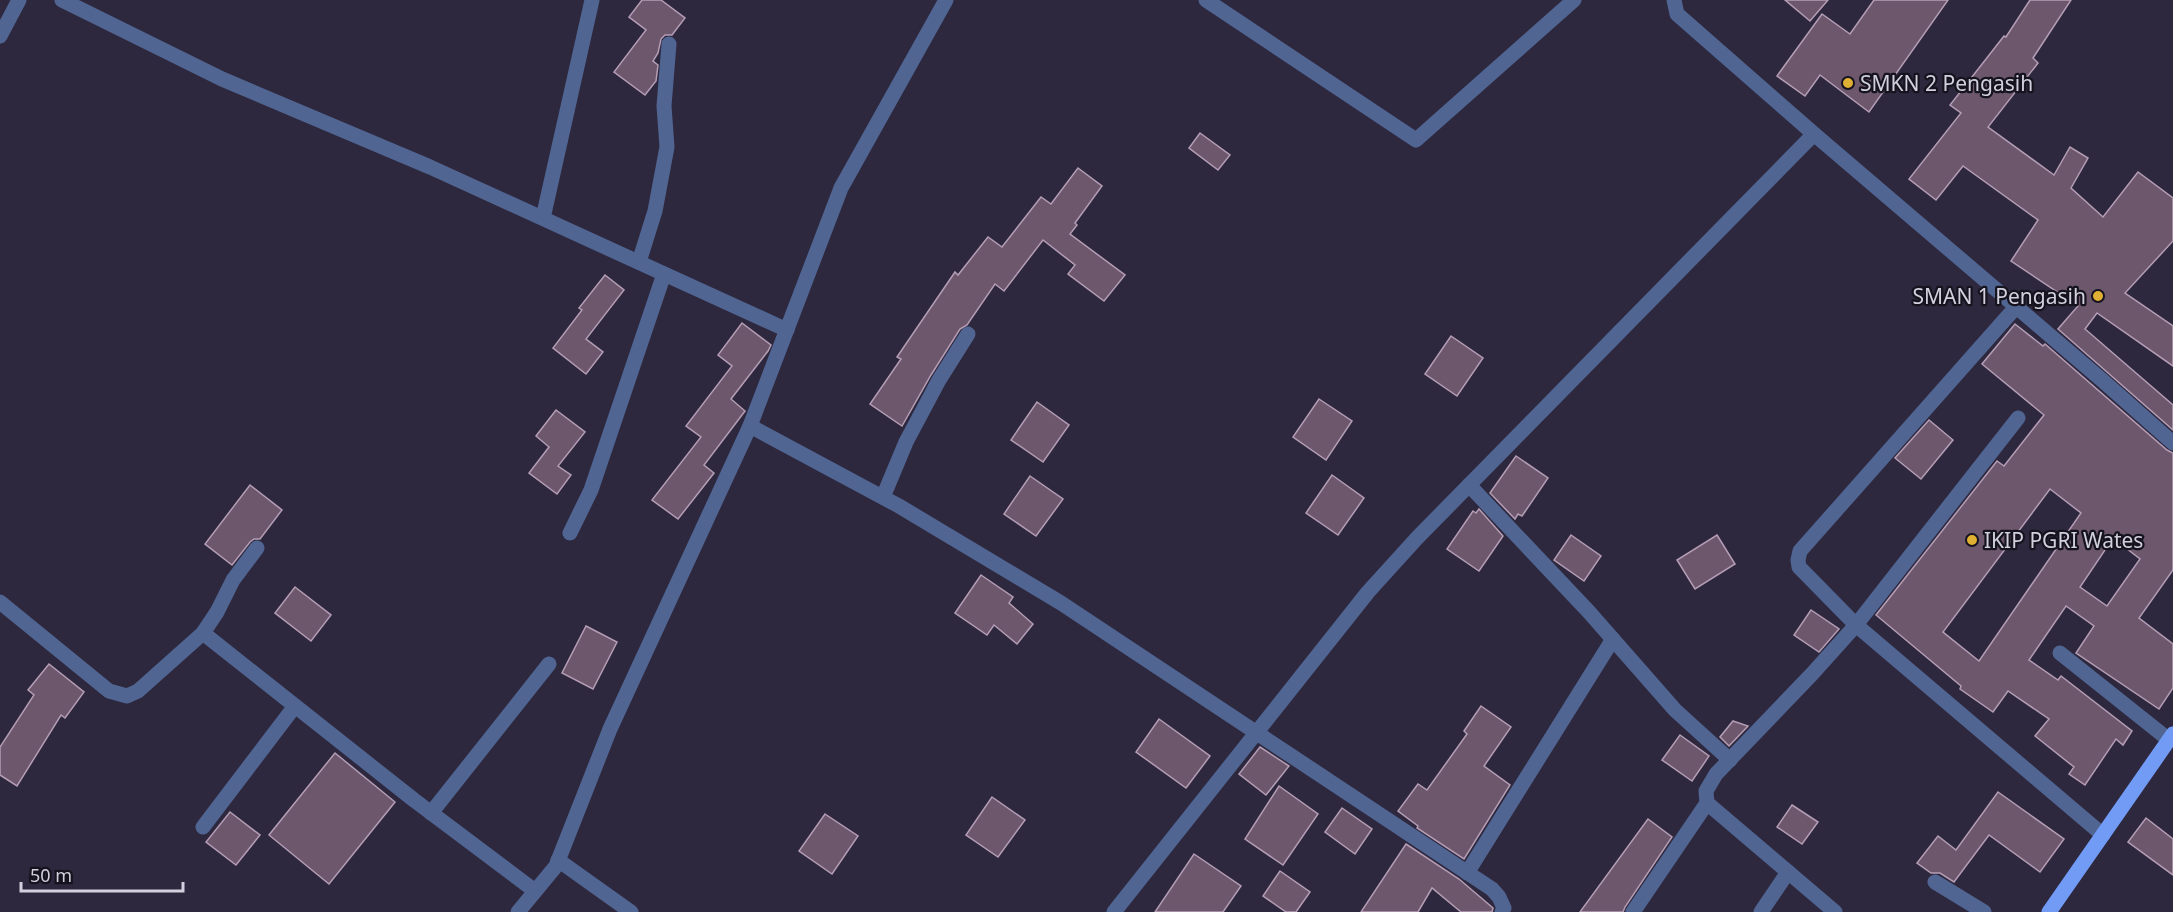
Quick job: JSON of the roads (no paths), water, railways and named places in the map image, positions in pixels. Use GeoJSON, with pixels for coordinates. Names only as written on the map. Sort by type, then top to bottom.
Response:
{"type":"FeatureCollection","features":[{"type":"Feature","properties":{"kind":"main road"},"geometry":{"type":"LineString","coordinates":[[2049,912],[2171,737]]}},
{"type":"Feature","properties":{"kind":"street"},"geometry":{"type":"LineString","coordinates":[[0,36],[19,0]]}},
{"type":"Feature","properties":{"kind":"street"},"geometry":{"type":"LineString","coordinates":[[62,0],[222,79],[430,167],[787,330]]}},
{"type":"Feature","properties":{"kind":"street"},"geometry":{"type":"LineString","coordinates":[[543,218],[592,0]]}},
{"type":"Feature","properties":{"kind":"street"},"geometry":{"type":"LineString","coordinates":[[518,912],[558,860],[610,729],[750,426],[841,188],[946,0]]}},
{"type":"Feature","properties":{"kind":"street"},"geometry":{"type":"LineString","coordinates":[[1206,0],[1416,140],[1574,0]]}},
{"type":"Feature","properties":{"kind":"street"},"geometry":{"type":"LineString","coordinates":[[1673,0],[1677,14],[2173,443]]}},
{"type":"Feature","properties":{"kind":"street"},"geometry":{"type":"LineString","coordinates":[[639,262],[655,211],[668,147],[664,105],[669,44]]}},
{"type":"Feature","properties":{"kind":"street"},"geometry":{"type":"LineString","coordinates":[[1114,912],[1368,592],[1417,538],[1814,134]]}},
{"type":"Feature","properties":{"kind":"street"},"geometry":{"type":"LineString","coordinates":[[570,533],[591,490],[664,274]]}},
{"type":"Feature","properties":{"kind":"street"},"geometry":{"type":"LineString","coordinates":[[2016,307],[1800,551],[1799,567],[1856,625],[2103,835]]}},
{"type":"Feature","properties":{"kind":"street"},"geometry":{"type":"LineString","coordinates":[[883,497],[906,441],[939,380],[968,334]]}},
{"type":"Feature","properties":{"kind":"street"},"geometry":{"type":"LineString","coordinates":[[1634,912],[1707,803],[1706,791],[1716,774],[1856,625],[2018,418]]}},
{"type":"Feature","properties":{"kind":"street"},"geometry":{"type":"LineString","coordinates":[[750,426],[883,497],[1061,603],[1492,889],[1504,908],[1502,912]]}},
{"type":"Feature","properties":{"kind":"street"},"geometry":{"type":"LineString","coordinates":[[1469,485],[1613,639],[1675,710],[1730,760]]}},
{"type":"Feature","properties":{"kind":"street"},"geometry":{"type":"LineString","coordinates":[[0,602],[109,691],[127,696],[138,691],[203,633],[217,612],[233,579],[257,548]]}},
{"type":"Feature","properties":{"kind":"street"},"geometry":{"type":"LineString","coordinates":[[203,633],[431,813],[535,891]]}},
{"type":"Feature","properties":{"kind":"street"},"geometry":{"type":"LineString","coordinates":[[1467,873],[1613,639]]}},
{"type":"Feature","properties":{"kind":"street"},"geometry":{"type":"LineString","coordinates":[[2060,653],[2171,737]]}},
{"type":"Feature","properties":{"kind":"street"},"geometry":{"type":"LineString","coordinates":[[431,813],[549,664]]}},
{"type":"Feature","properties":{"kind":"street"},"geometry":{"type":"LineString","coordinates":[[203,827],[296,706]]}},
{"type":"Feature","properties":{"kind":"street"},"geometry":{"type":"LineString","coordinates":[[1707,803],[1835,912]]}},
{"type":"Feature","properties":{"kind":"street"},"geometry":{"type":"LineString","coordinates":[[558,860],[632,912]]}},
{"type":"Feature","properties":{"kind":"street"},"geometry":{"type":"LineString","coordinates":[[1761,912],[1788,872]]}},
{"type":"Feature","properties":{"kind":"street"},"geometry":{"type":"LineString","coordinates":[[1935,882],[1984,912]]}},
{"type":"Feature","properties":{"kind":"place","name":"SMKN 2 Pengasih"},"geometry":{"type":"Point","coordinates":[1848,83]}},
{"type":"Feature","properties":{"kind":"place","name":"SMAN 1 Pengasih"},"geometry":{"type":"Point","coordinates":[2098,296]}},
{"type":"Feature","properties":{"kind":"place","name":"IKIP PGRI Wates"},"geometry":{"type":"Point","coordinates":[1972,540]}}]}
